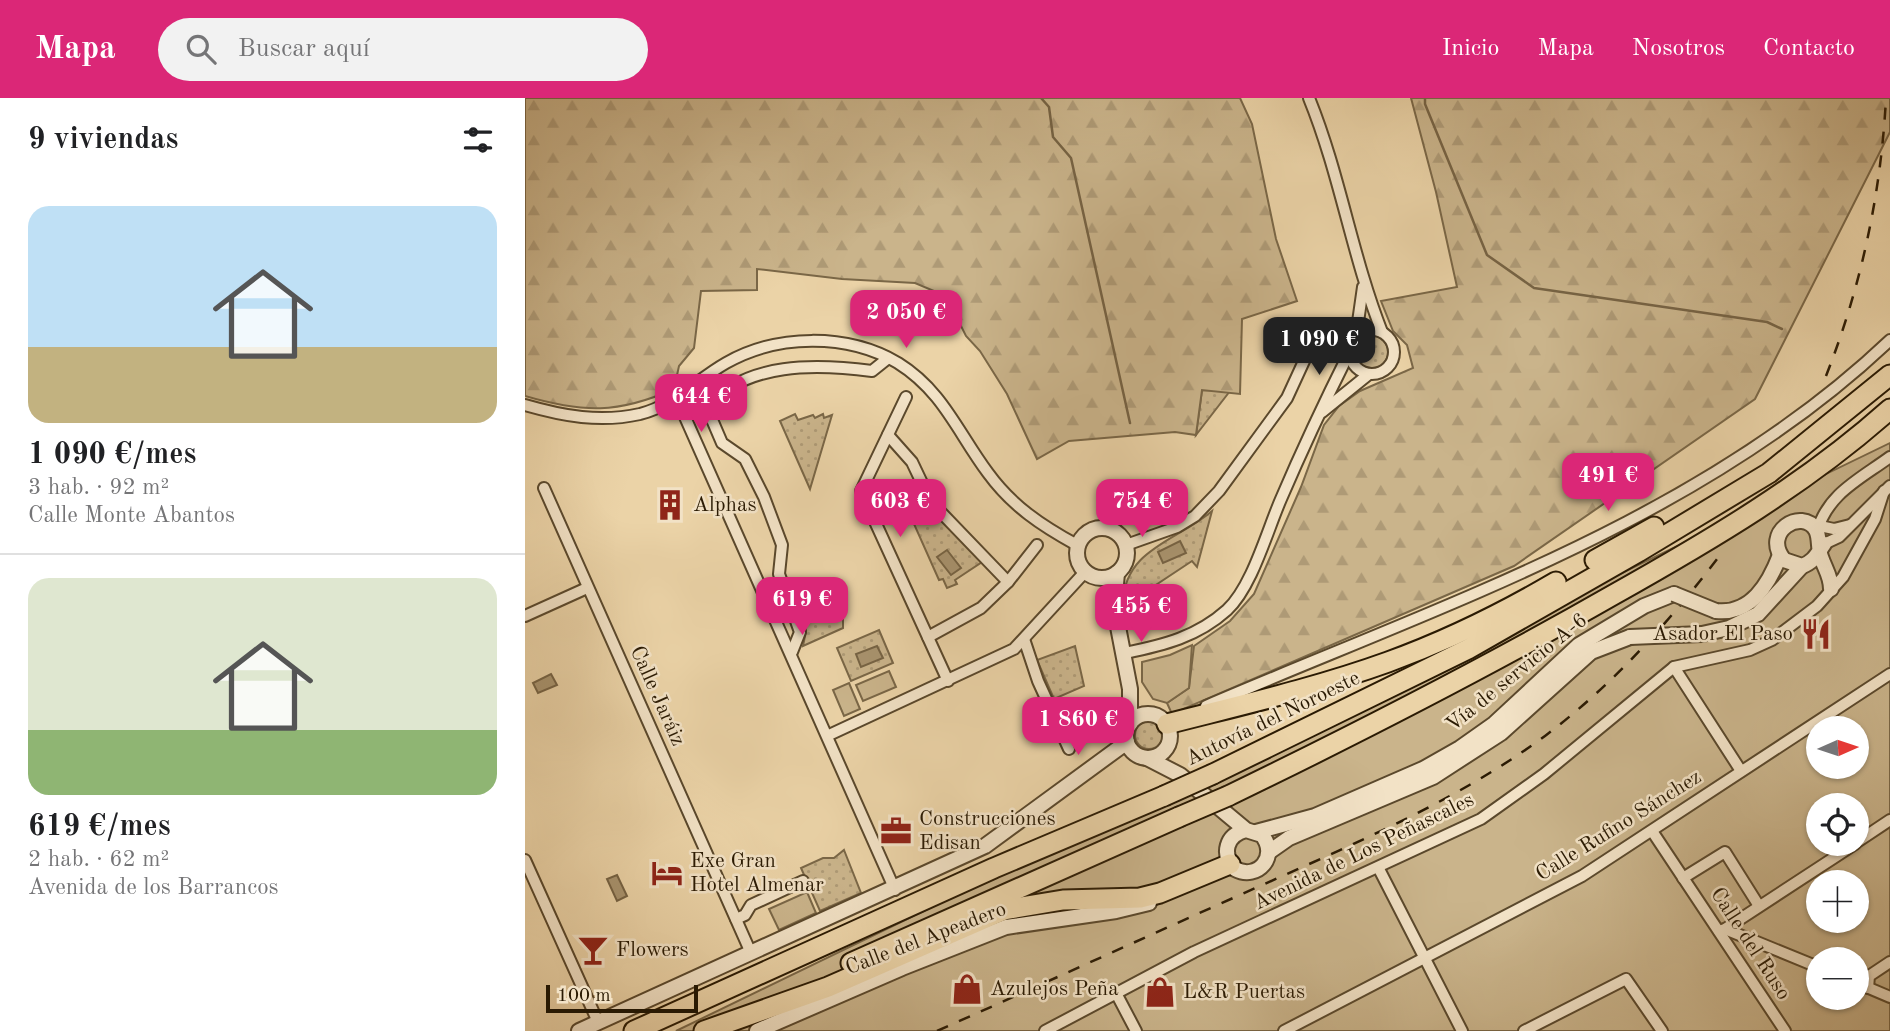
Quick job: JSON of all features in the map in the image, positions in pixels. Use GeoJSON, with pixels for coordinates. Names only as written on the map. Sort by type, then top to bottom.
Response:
{"type":"FeatureCollection","features":[{"type":"Feature","properties":{"kind":"highway","name":"Autovía del Noroeste"},"geometry":{"type":"LineString","coordinates":[[634,1031],[994,868],[1213,774],[1468,649],[1638,552],[1791,457],[1890,375]]}},
{"type":"Feature","properties":{"kind":"highway"},"geometry":{"type":"LineString","coordinates":[[697,1031],[1179,817],[1225,804],[1400,713],[1647,576],[1776,499],[1845,449],[1890,410]]}},
{"type":"Feature","properties":{"kind":"highway"},"geometry":{"type":"LineString","coordinates":[[1165,722],[1275,697],[1388,662],[1441,640],[1535,594],[1764,463],[1791,457]]}},
{"type":"Feature","properties":{"kind":"highway"},"geometry":{"type":"LineString","coordinates":[[704,1031],[828,987],[1004,911],[1063,900],[1140,898],[1232,867]]}},
{"type":"Feature","properties":{"kind":"street"},"geometry":{"type":"LineString","coordinates":[[1309,98],[1321,126],[1363,284],[1382,332],[1393,345],[1394,357],[1382,372],[1369,374],[1318,416]]}},
{"type":"Feature","properties":{"kind":"street"},"geometry":{"type":"LineString","coordinates":[[1125,653],[1168,645],[1200,631],[1230,607],[1247,580],[1356,336],[1363,284]]}},
{"type":"Feature","properties":{"kind":"street"},"geometry":{"type":"LineString","coordinates":[[1356,336],[1366,330],[1382,332]]}},
{"type":"Feature","properties":{"kind":"street"},"geometry":{"type":"LineString","coordinates":[[1130,690],[1145,714],[1165,722],[1541,563],[1669,500],[1823,400],[1890,340]]}},
{"type":"Feature","properties":{"kind":"street"},"geometry":{"type":"LineString","coordinates":[[525,405],[588,419],[641,414],[677,399],[725,363],[760,348],[804,341],[849,344],[899,364],[942,401],[986,472],[1010,500],[1039,524],[1077,545]]}},
{"type":"Feature","properties":{"kind":"street"},"geometry":{"type":"LineString","coordinates":[[1126,545],[1177,527],[1195,516],[1219,491],[1287,398],[1310,348]]}},
{"type":"Feature","properties":{"kind":"street"},"geometry":{"type":"LineString","coordinates":[[1349,353],[1355,367],[1369,374]]}},
{"type":"Feature","properties":{"kind":"street"},"geometry":{"type":"LineString","coordinates":[[792,652],[800,632],[779,574],[782,545],[745,459],[722,443],[707,408],[717,396],[744,381],[787,368],[827,365],[872,370],[887,359]]}},
{"type":"Feature","properties":{"kind":"street"},"geometry":{"type":"LineString","coordinates":[[906,397],[861,491],[948,681]]}},
{"type":"Feature","properties":{"kind":"street"},"geometry":{"type":"LineString","coordinates":[[677,399],[829,735],[895,890]]}},
{"type":"Feature","properties":{"kind":"street"},"geometry":{"type":"LineString","coordinates":[[888,435],[912,462],[930,502],[1008,582]]}},
{"type":"Feature","properties":{"kind":"street"},"geometry":{"type":"LineString","coordinates":[[1801,565],[1817,537],[1833,498],[1890,457]]}},
{"type":"Feature","properties":{"kind":"street","name":"Calle Jaráiz"},"geometry":{"type":"LineString","coordinates":[[544,488],[751,953]]}},
{"type":"Feature","properties":{"kind":"street"},"geometry":{"type":"LineString","coordinates":[[1831,589],[1819,571],[1780,555],[1776,544],[1780,532],[1793,523],[1817,537],[1839,537],[1887,489]]}},
{"type":"Feature","properties":{"kind":"street"},"geometry":{"type":"LineString","coordinates":[[1741,771],[1674,667],[1750,650],[1772,640],[1817,606],[1843,577],[1860,550],[1887,489]]}},
{"type":"Feature","properties":{"kind":"street"},"geometry":{"type":"LineString","coordinates":[[1817,537],[1853,524]]}},
{"type":"Feature","properties":{"kind":"street"},"geometry":{"type":"LineString","coordinates":[[1114,606],[1077,559],[1077,545],[1089,531],[1102,527],[1117,532],[1126,545],[1126,561],[1117,573],[1114,606],[1130,690],[1128,742],[1133,751],[1180,775],[1225,804],[1245,832],[1266,840],[1269,852],[1265,863],[1257,870],[1245,873],[1232,867],[1227,849],[1245,832]]}},
{"type":"Feature","properties":{"kind":"street"},"geometry":{"type":"LineString","coordinates":[[1817,537],[1831,578],[1831,589]]}},
{"type":"Feature","properties":{"kind":"street"},"geometry":{"type":"LineString","coordinates":[[928,638],[981,608],[1008,582],[1037,545]]}},
{"type":"Feature","properties":{"kind":"street","name":"Vía de servicio A-6"},"geometry":{"type":"LineString","coordinates":[[1245,832],[1315,816],[1423,769],[1494,724],[1579,645],[1644,606],[1674,594],[1716,611],[1734,610],[1759,595],[1772,576],[1780,555]]}},
{"type":"Feature","properties":{"kind":"street","name":"Vía de servicio A-6"},"geometry":{"type":"LineString","coordinates":[[1269,852],[1289,838],[1433,777],[1501,733],[1591,652],[1630,637],[1702,634],[1729,628],[1748,620],[1769,604],[1801,565]]}},
{"type":"Feature","properties":{"kind":"street"},"geometry":{"type":"LineString","coordinates":[[829,735],[1014,649],[1090,575],[1117,573]]}},
{"type":"Feature","properties":{"kind":"street"},"geometry":{"type":"LineString","coordinates":[[525,616],[587,588]]}},
{"type":"Feature","properties":{"kind":"street"},"geometry":{"type":"LineString","coordinates":[[1024,639],[1038,681],[1069,750]]}},
{"type":"Feature","properties":{"kind":"street","name":"Avenida de Los Peñascales"},"geometry":{"type":"LineString","coordinates":[[1045,1031],[1194,953],[1379,869],[1481,819],[1544,774],[1674,667]]}},
{"type":"Feature","properties":{"kind":"street","name":"Calle Rufino Sánchez"},"geometry":{"type":"LineString","coordinates":[[1283,1031],[1582,876],[1890,674]]}},
{"type":"Feature","properties":{"kind":"street"},"geometry":{"type":"LineString","coordinates":[[1130,724],[1145,714]]}},
{"type":"Feature","properties":{"kind":"street"},"geometry":{"type":"LineString","coordinates":[[1165,722],[1168,745],[1180,775]]}},
{"type":"Feature","properties":{"kind":"street"},"geometry":{"type":"LineString","coordinates":[[579,1031],[895,890],[985,846],[1128,742]]}},
{"type":"Feature","properties":{"kind":"street"},"geometry":{"type":"LineString","coordinates":[[1147,758],[1157,756],[1168,745]]}},
{"type":"Feature","properties":{"kind":"street"},"geometry":{"type":"LineString","coordinates":[[1869,834],[1890,820]]}},
{"type":"Feature","properties":{"kind":"street","name":"Calle del Ruso"},"geometry":{"type":"LineString","coordinates":[[1652,831],[1722,930],[1784,1031]]}},
{"type":"Feature","properties":{"kind":"street","name":"Calle del Ruso"},"geometry":{"type":"LineString","coordinates":[[1683,878],[1725,852],[1759,906]]}},
{"type":"Feature","properties":{"kind":"street"},"geometry":{"type":"LineString","coordinates":[[1722,930],[1836,856]]}},
{"type":"Feature","properties":{"kind":"street"},"geometry":{"type":"LineString","coordinates":[[525,860],[598,1022]]}},
{"type":"Feature","properties":{"kind":"street","name":"Calle del Apeadero"},"geometry":{"type":"LineString","coordinates":[[757,1031],[902,968],[1006,927],[1140,906],[1232,867]]}},
{"type":"Feature","properties":{"kind":"street"},"geometry":{"type":"LineString","coordinates":[[1379,869],[1462,1031]]}},
{"type":"Feature","properties":{"kind":"street"},"geometry":{"type":"LineString","coordinates":[[736,919],[745,915],[751,905],[803,880]]}},
{"type":"Feature","properties":{"kind":"street"},"geometry":{"type":"LineString","coordinates":[[1722,930],[1806,962]]}},
{"type":"Feature","properties":{"kind":"street"},"geometry":{"type":"LineString","coordinates":[[1869,976],[1890,962]]}},
{"type":"Feature","properties":{"kind":"street"},"geometry":{"type":"LineString","coordinates":[[1524,1031],[1626,979],[1662,1031]]}},
{"type":"Feature","properties":{"kind":"street"},"geometry":{"type":"LineString","coordinates":[[1869,988],[1890,997]]}},
{"type":"Feature","properties":{"kind":"street"},"geometry":{"type":"LineString","coordinates":[[1116,993],[1136,1031]]}},
{"type":"Feature","properties":{"kind":"green space"},"geometry":{"type":"Polygon","coordinates":[[[525,98],[1240,98],[1252,124],[1276,239],[1297,301],[1242,319],[1240,394],[1202,390],[1196,435],[1175,432],[1069,441],[1037,459],[1007,394],[980,351],[966,336],[946,296],[915,283],[842,279],[757,269],[757,290],[701,291],[694,348],[679,366],[674,389],[618,407],[583,408],[546,402],[525,396],[525,98]]]}},
{"type":"Feature","properties":{"kind":"green space"},"geometry":{"type":"Polygon","coordinates":[[[1411,98],[1890,98],[1890,132],[1755,399],[1514,566],[1172,714],[1167,703],[1189,688],[1194,646],[1230,621],[1254,594],[1301,487],[1324,425],[1339,406],[1360,391],[1413,368],[1407,345],[1393,331],[1381,301],[1457,287],[1411,98]]]}},
{"type":"Feature","properties":{"kind":"green space"},"geometry":{"type":"Polygon","coordinates":[[[1371,335],[1383,340],[1388,352],[1383,364],[1371,369],[1359,364],[1354,352],[1359,340],[1371,335]]]}},
{"type":"Feature","properties":{"kind":"green space"},"geometry":{"type":"Polygon","coordinates":[[[1202,390],[1230,391],[1196,435],[1202,390]]]}},
{"type":"Feature","properties":{"kind":"green space"},"geometry":{"type":"Polygon","coordinates":[[[795,414],[798,420],[813,415],[815,418],[823,414],[824,418],[832,415],[810,489],[780,421],[795,414]]]}},
{"type":"Feature","properties":{"kind":"green space"},"geometry":{"type":"Polygon","coordinates":[[[1890,443],[1890,1031],[676,1031],[1890,443]]]}},
{"type":"Feature","properties":{"kind":"green space"},"geometry":{"type":"Polygon","coordinates":[[[1212,511],[1197,567],[1192,561],[1133,600],[1123,602],[1126,584],[1143,558],[1212,511]]]}},
{"type":"Feature","properties":{"kind":"green space"},"geometry":{"type":"Polygon","coordinates":[[[934,513],[982,562],[955,580],[957,584],[947,588],[943,579],[939,580],[914,524],[934,513]]]}},
{"type":"Feature","properties":{"kind":"green space"},"geometry":{"type":"Polygon","coordinates":[[[843,584],[843,628],[803,646],[806,631],[797,605],[843,584]]]}},
{"type":"Feature","properties":{"kind":"green space"},"geometry":{"type":"Polygon","coordinates":[[[879,630],[893,663],[851,681],[837,648],[879,630]]]}},
{"type":"Feature","properties":{"kind":"green space"},"geometry":{"type":"Polygon","coordinates":[[[1192,645],[1189,688],[1167,703],[1153,699],[1142,682],[1142,662],[1170,655],[1192,645]]]}},
{"type":"Feature","properties":{"kind":"green space"},"geometry":{"type":"Polygon","coordinates":[[[1075,646],[1084,686],[1054,699],[1037,660],[1075,646]]]}},
{"type":"Feature","properties":{"kind":"green space"},"geometry":{"type":"Polygon","coordinates":[[[889,671],[896,687],[863,701],[856,685],[889,671]]]}},
{"type":"Feature","properties":{"kind":"green space"},"geometry":{"type":"Polygon","coordinates":[[[849,683],[860,709],[844,716],[833,690],[849,683]]]}},
{"type":"Feature","properties":{"kind":"green space"},"geometry":{"type":"Polygon","coordinates":[[[1149,721],[1159,725],[1163,735],[1159,745],[1149,749],[1139,745],[1135,735],[1139,725],[1149,721]]]}},
{"type":"Feature","properties":{"kind":"green space"},"geometry":{"type":"Polygon","coordinates":[[[844,850],[861,893],[820,911],[801,868],[823,858],[834,858],[844,850]]]}},
{"type":"Feature","properties":{"kind":"green space"},"geometry":{"type":"Polygon","coordinates":[[[807,892],[816,913],[779,930],[769,909],[807,892]]]}},
{"type":"Feature","properties":{"kind":"shaded area"},"geometry":{"type":"Polygon","coordinates":[[[1180,541],[1186,553],[1163,563],[1158,552],[1180,541]]]}},
{"type":"Feature","properties":{"kind":"shaded area"},"geometry":{"type":"Polygon","coordinates":[[[947,550],[961,568],[951,575],[937,557],[947,550]]]}},
{"type":"Feature","properties":{"kind":"shaded area"},"geometry":{"type":"Polygon","coordinates":[[[877,646],[883,658],[861,667],[856,654],[877,646]]]}},
{"type":"Feature","properties":{"kind":"shaded area"},"geometry":{"type":"Polygon","coordinates":[[[551,674],[557,685],[538,693],[533,683],[551,674]]]}},
{"type":"Feature","properties":{"kind":"shaded area"},"geometry":{"type":"Polygon","coordinates":[[[617,875],[627,896],[617,901],[607,879],[617,875]]]}},
{"type":"Feature","properties":{"kind":"waterway"},"geometry":{"type":"LineString","coordinates":[[1041,98],[1049,107],[1053,137],[1071,158],[1130,423]]}},
{"type":"Feature","properties":{"kind":"waterway"},"geometry":{"type":"LineString","coordinates":[[1425,98],[1425,104],[1487,255],[1534,288],[1767,322],[1782,329]]}},
{"type":"Feature","properties":{"kind":"railway"},"geometry":{"type":"LineString","coordinates":[[1826,376],[1849,309],[1867,240],[1879,169],[1886,98]]}},
{"type":"Feature","properties":{"kind":"railway"},"geometry":{"type":"LineString","coordinates":[[937,1031],[1370,836],[1478,780],[1545,736],[1595,695],[1663,625],[1724,550]]}},
{"type":"Feature","properties":{"kind":"place","name":"Alphas"},"geometry":{"type":"Point","coordinates":[670,505]}},
{"type":"Feature","properties":{"kind":"place","name":"Asador El Paso"},"geometry":{"type":"Point","coordinates":[1816,634]}},
{"type":"Feature","properties":{"kind":"place","name":"Construcciones Edisan"},"geometry":{"type":"Point","coordinates":[896,831]}},
{"type":"Feature","properties":{"kind":"place","name":"Exe Gran Hotel Almenar"},"geometry":{"type":"Point","coordinates":[667,873]}},
{"type":"Feature","properties":{"kind":"place","name":"Flowers"},"geometry":{"type":"Point","coordinates":[593,950]}},
{"type":"Feature","properties":{"kind":"place","name":"Azulejos Peña"},"geometry":{"type":"Point","coordinates":[967,989]}},
{"type":"Feature","properties":{"kind":"place","name":"L&R Puertas"},"geometry":{"type":"Point","coordinates":[1160,992]}}]}
